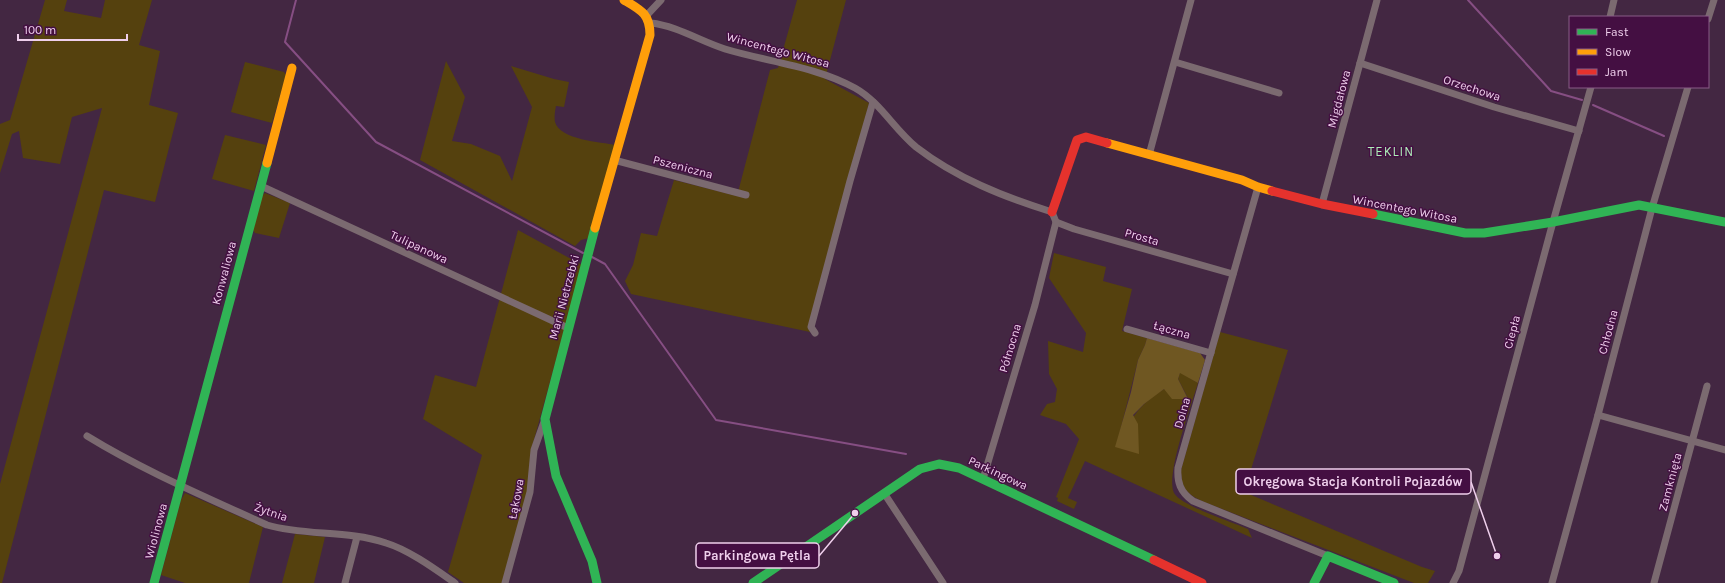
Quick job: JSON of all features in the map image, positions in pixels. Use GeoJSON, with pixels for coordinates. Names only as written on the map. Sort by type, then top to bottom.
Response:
{"type":"FeatureCollection","features":[{"type":"Feature","properties":{"kind":"street"},"geometry":{"type":"LineString","coordinates":[[624,0],[649,19],[661,0]]}},
{"type":"Feature","properties":{"kind":"street"},"geometry":{"type":"LineString","coordinates":[[1149,155],[1191,0]]}},
{"type":"Feature","properties":{"kind":"street","name":"Migdałowa"},"geometry":{"type":"LineString","coordinates":[[1322,204],[1377,0]]}},
{"type":"Feature","properties":{"kind":"street"},"geometry":{"type":"LineString","coordinates":[[1610,16],[1614,0]]}},
{"type":"Feature","properties":{"kind":"street"},"geometry":{"type":"LineString","coordinates":[[1709,16],[1714,0]]}},
{"type":"Feature","properties":{"kind":"street","name":"Wincentego Witosa"},"geometry":{"type":"LineString","coordinates":[[649,19],[724,49],[826,75],[856,89],[874,102],[915,146],[940,163],[1002,196],[1052,212],[1071,155],[1083,138],[1242,180],[1258,187],[1322,204],[1466,233],[1484,233],[1639,206],[1725,222]]}},
{"type":"Feature","properties":{"kind":"street","name":"Marii Nietrzebki"},"geometry":{"type":"LineString","coordinates":[[597,583],[592,561],[556,476],[545,419],[568,328],[650,35],[649,19]]}},
{"type":"Feature","properties":{"kind":"street"},"geometry":{"type":"LineString","coordinates":[[1175,62],[1279,93]]}},
{"type":"Feature","properties":{"kind":"street","name":"Orzechowa"},"geometry":{"type":"LineString","coordinates":[[1360,63],[1494,107],[1578,132]]}},
{"type":"Feature","properties":{"kind":"street","name":"Konwaliowa"},"geometry":{"type":"LineString","coordinates":[[181,486],[292,68]]}},
{"type":"Feature","properties":{"kind":"street","name":"Ciepła"},"geometry":{"type":"LineString","coordinates":[[1452,583],[1461,564],[1591,88]]}},
{"type":"Feature","properties":{"kind":"street","name":"Chłodna"},"geometry":{"type":"LineString","coordinates":[[1552,583],[1652,208],[1688,88]]}},
{"type":"Feature","properties":{"kind":"street"},"geometry":{"type":"LineString","coordinates":[[815,333],[811,327],[850,181],[874,102]]}},
{"type":"Feature","properties":{"kind":"street","name":"Pszeniczna"},"geometry":{"type":"LineString","coordinates":[[614,160],[746,195]]}},
{"type":"Feature","properties":{"kind":"street","name":"Tulipanowa"},"geometry":{"type":"LineString","coordinates":[[261,186],[568,328]]}},
{"type":"Feature","properties":{"kind":"street","name":"Dolna"},"geometry":{"type":"LineString","coordinates":[[1258,187],[1178,468],[1178,480],[1182,492],[1186,497],[1199,504],[1328,556]]}},
{"type":"Feature","properties":{"kind":"street"},"geometry":{"type":"LineString","coordinates":[[1052,212],[1056,222]]}},
{"type":"Feature","properties":{"kind":"street","name":"Prosta"},"geometry":{"type":"LineString","coordinates":[[1056,222],[1074,229],[1232,274]]}},
{"type":"Feature","properties":{"kind":"street","name":"Północna"},"geometry":{"type":"LineString","coordinates":[[983,479],[1035,305],[1056,222]]}},
{"type":"Feature","properties":{"kind":"street","name":"Łączna"},"geometry":{"type":"LineString","coordinates":[[1127,329],[1211,353]]}},
{"type":"Feature","properties":{"kind":"street","name":"Zamknięta"},"geometry":{"type":"LineString","coordinates":[[1654,583],[1693,440],[1706,386]]}},
{"type":"Feature","properties":{"kind":"street"},"geometry":{"type":"LineString","coordinates":[[1598,415],[1725,450]]}},
{"type":"Feature","properties":{"kind":"street","name":"Łąkowa"},"geometry":{"type":"LineString","coordinates":[[505,583],[530,492],[534,450],[545,419]]}},
{"type":"Feature","properties":{"kind":"street","name":"Żytnia"},"geometry":{"type":"LineString","coordinates":[[87,436],[181,486],[267,525],[282,529],[357,537],[386,543],[416,558],[455,583]]}},
{"type":"Feature","properties":{"kind":"street","name":"Parkingowa"},"geometry":{"type":"LineString","coordinates":[[753,583],[920,469],[939,464],[959,468],[1202,583]]}},
{"type":"Feature","properties":{"kind":"street","name":"Wiolinowa"},"geometry":{"type":"LineString","coordinates":[[154,583],[181,486]]}},
{"type":"Feature","properties":{"kind":"street"},"geometry":{"type":"LineString","coordinates":[[884,493],[939,582]]}},
{"type":"Feature","properties":{"kind":"street"},"geometry":{"type":"LineString","coordinates":[[345,583],[357,537]]}},
{"type":"Feature","properties":{"kind":"street"},"geometry":{"type":"LineString","coordinates":[[1314,583],[1328,556],[1394,583]]}},
{"type":"Feature","properties":{"kind":"shaded area"},"geometry":{"type":"Polygon","coordinates":[[[45,0],[67,0],[64,11],[101,18],[105,0],[152,0],[139,45],[160,51],[149,105],[178,113],[155,202],[104,190],[2,583],[0,583],[0,484],[102,108],[72,117],[60,164],[23,158],[19,131],[12,134],[0,173],[0,124],[10,120],[45,0]]]}},
{"type":"Feature","properties":{"kind":"shaded area"},"geometry":{"type":"Polygon","coordinates":[[[797,0],[846,0],[825,79],[869,103],[810,332],[631,294],[625,281],[633,265],[641,233],[657,236],[674,180],[737,196],[770,70],[778,68],[797,0]]]}},
{"type":"Feature","properties":{"kind":"shaded area"},"geometry":{"type":"Polygon","coordinates":[[[446,61],[465,97],[452,141],[471,144],[500,156],[512,181],[532,107],[511,66],[569,82],[564,107],[556,106],[555,122],[558,128],[565,133],[582,139],[616,145],[589,238],[581,240],[575,246],[420,160],[446,61]]]}},
{"type":"Feature","properties":{"kind":"shaded area"},"geometry":{"type":"Polygon","coordinates":[[[245,62],[284,72],[286,75],[272,123],[231,112],[245,62]]]}},
{"type":"Feature","properties":{"kind":"shaded area"},"geometry":{"type":"Polygon","coordinates":[[[225,135],[266,145],[254,191],[212,179],[225,135]]]}},
{"type":"Feature","properties":{"kind":"shaded area"},"geometry":{"type":"Polygon","coordinates":[[[265,193],[290,203],[279,238],[255,233],[253,230],[262,196],[265,193]]]}},
{"type":"Feature","properties":{"kind":"shaded area"},"geometry":{"type":"Polygon","coordinates":[[[518,230],[582,265],[532,447],[527,493],[502,583],[464,583],[448,572],[482,455],[423,419],[435,375],[476,387],[518,230]]]}},
{"type":"Feature","properties":{"kind":"shaded area"},"geometry":{"type":"Polygon","coordinates":[[[1054,253],[1106,267],[1103,281],[1132,289],[1122,331],[1147,338],[1138,360],[1116,447],[1130,421],[1141,407],[1155,395],[1164,389],[1188,398],[1178,379],[1180,372],[1198,383],[1176,456],[1172,484],[1174,493],[1186,503],[1248,529],[1252,538],[1085,461],[1068,498],[1077,502],[1074,509],[1057,501],[1058,498],[1056,497],[1079,439],[1066,424],[1040,415],[1047,404],[1055,402],[1057,389],[1049,374],[1048,341],[1083,352],[1086,333],[1049,278],[1054,253]]]}},
{"type":"Feature","properties":{"kind":"shaded area"},"geometry":{"type":"Polygon","coordinates":[[[1220,332],[1288,350],[1244,492],[1422,567],[1435,571],[1428,583],[1414,583],[1204,502],[1186,490],[1182,482],[1181,470],[1220,332]]]}},
{"type":"Feature","properties":{"kind":"shaded area"},"geometry":{"type":"Polygon","coordinates":[[[1147,338],[1200,353],[1205,360],[1198,383],[1180,373],[1178,379],[1188,399],[1172,399],[1164,389],[1144,404],[1133,415],[1138,424],[1139,454],[1115,447],[1131,392],[1138,360],[1147,338]]]}},
{"type":"Feature","properties":{"kind":"shaded area"},"geometry":{"type":"Polygon","coordinates":[[[185,493],[263,527],[249,583],[185,583],[161,575],[181,500],[185,493]]]}},
{"type":"Feature","properties":{"kind":"shaded area"},"geometry":{"type":"Polygon","coordinates":[[[295,534],[325,537],[314,583],[282,583],[295,534]]]}},
{"type":"Feature","properties":{"kind":"waterway"},"geometry":{"type":"LineString","coordinates":[[296,0],[285,42],[376,142],[583,253]]}},
{"type":"Feature","properties":{"kind":"waterway"},"geometry":{"type":"LineString","coordinates":[[1468,0],[1551,91],[1582,100]]}},
{"type":"Feature","properties":{"kind":"waterway"},"geometry":{"type":"LineString","coordinates":[[1593,105],[1664,136]]}},
{"type":"Feature","properties":{"kind":"waterway"},"geometry":{"type":"LineString","coordinates":[[592,257],[605,264],[716,420],[906,454]]}},
{"type":"Feature","properties":{"kind":"traffic: fast"},"geometry":{"type":"LineString","coordinates":[[154,583],[267,163]]}},
{"type":"Feature","properties":{"kind":"traffic: fast"},"geometry":{"type":"LineString","coordinates":[[1373,214],[1465,233],[1484,233],[1553,222],[1639,205],[1725,222]]}},
{"type":"Feature","properties":{"kind":"traffic: fast"},"geometry":{"type":"LineString","coordinates":[[595,228],[545,419],[556,476],[592,561],[597,583]]}},
{"type":"Feature","properties":{"kind":"traffic: fast"},"geometry":{"type":"LineString","coordinates":[[753,583],[920,469],[939,464],[959,468],[1154,560]]}},
{"type":"Feature","properties":{"kind":"traffic: fast"},"geometry":{"type":"LineString","coordinates":[[1314,583],[1328,556],[1394,583]]}},
{"type":"Feature","properties":{"kind":"traffic: slow"},"geometry":{"type":"LineString","coordinates":[[595,228],[650,35],[650,28],[646,17],[640,10],[624,0]]}},
{"type":"Feature","properties":{"kind":"traffic: slow"},"geometry":{"type":"LineString","coordinates":[[267,163],[292,68]]}},
{"type":"Feature","properties":{"kind":"traffic: slow"},"geometry":{"type":"LineString","coordinates":[[1107,143],[1242,180],[1272,191]]}},
{"type":"Feature","properties":{"kind":"traffic: jam"},"geometry":{"type":"LineString","coordinates":[[1052,212],[1077,140],[1086,137],[1107,143]]}},
{"type":"Feature","properties":{"kind":"traffic: jam"},"geometry":{"type":"LineString","coordinates":[[1272,191],[1322,204],[1373,214]]}},
{"type":"Feature","properties":{"kind":"traffic: jam"},"geometry":{"type":"LineString","coordinates":[[1154,560],[1202,583]]}},
{"type":"Feature","properties":{"kind":"place","name":"Parkingowa Pętla"},"geometry":{"type":"Point","coordinates":[855,513]}},
{"type":"Feature","properties":{"kind":"place","name":"Okręgowa Stacja Kontroli Pojazdów"},"geometry":{"type":"Point","coordinates":[1497,556]}},
{"type":"Feature","properties":{"kind":"district","name":"TEKLIN"},"geometry":{"type":"Point","coordinates":[1391,151]}}]}
